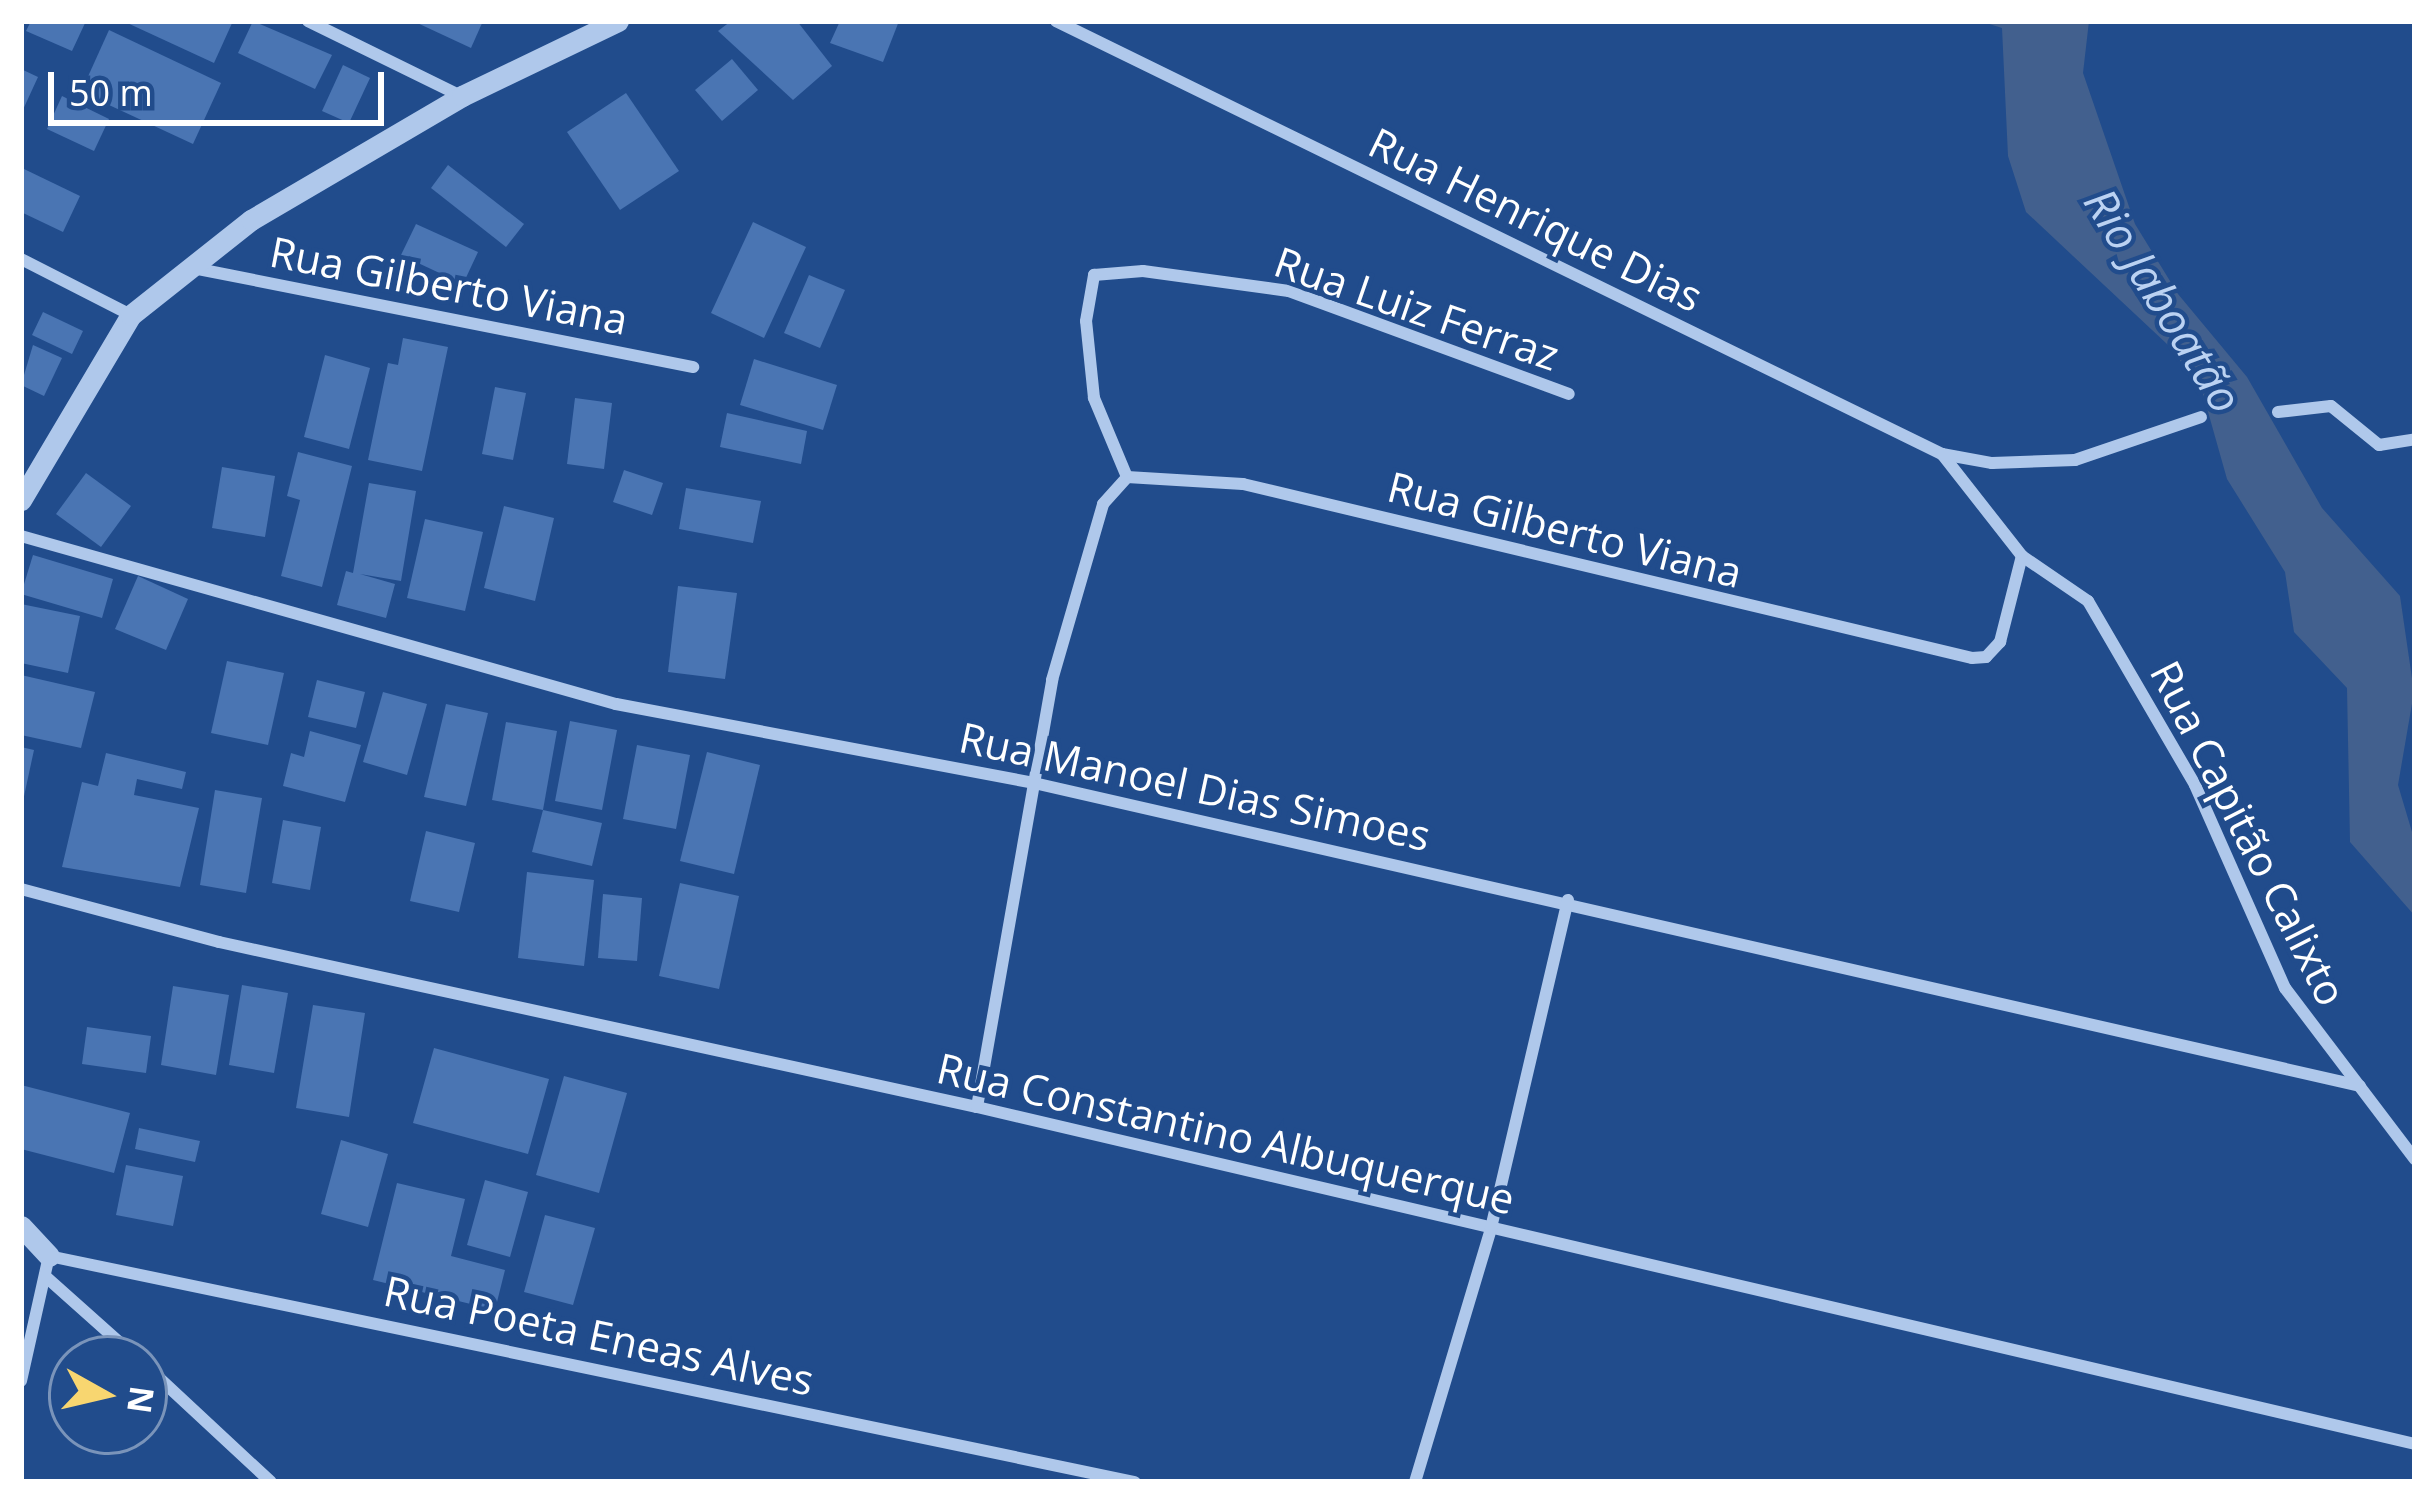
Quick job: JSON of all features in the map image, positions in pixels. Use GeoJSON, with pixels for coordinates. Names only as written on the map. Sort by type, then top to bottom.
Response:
{"type":"FeatureCollection","features":[{"type":"Feature","properties":{"kind":"street"},"geometry":{"type":"LineString","coordinates":[[308,21],[462,97]]}},
{"type":"Feature","properties":{"kind":"street"},"geometry":{"type":"LineString","coordinates":[[21,500],[131,315],[251,220],[462,97],[618,21]]}},
{"type":"Feature","properties":{"kind":"street","name":"Rua Henrique Dias"},"geometry":{"type":"LineString","coordinates":[[1056,21],[1942,454],[1970,495]]}},
{"type":"Feature","properties":{"kind":"street"},"geometry":{"type":"LineString","coordinates":[[21,259],[131,315]]}},
{"type":"Feature","properties":{"kind":"street","name":"Rua Gilberto Viana"},"geometry":{"type":"LineString","coordinates":[[192,268],[693,368]]}},
{"type":"Feature","properties":{"kind":"street","name":"Rua Luiz Ferraz"},"geometry":{"type":"LineString","coordinates":[[1127,477],[1094,398],[1086,321],[1094,275],[1143,271],[1289,291],[1570,394]]}},
{"type":"Feature","properties":{"kind":"street"},"geometry":{"type":"LineString","coordinates":[[2278,412],[2331,406],[2378,445],[2415,439]]}},
{"type":"Feature","properties":{"kind":"street"},"geometry":{"type":"LineString","coordinates":[[1942,454],[1992,463],[2075,460],[2201,417]]}},
{"type":"Feature","properties":{"kind":"street"},"geometry":{"type":"LineString","coordinates":[[977,1107],[1034,783],[1088,548],[1112,486],[1127,477]]}},
{"type":"Feature","properties":{"kind":"street","name":"Rua Gilberto Viana"},"geometry":{"type":"LineString","coordinates":[[1127,477],[1243,484],[1940,655],[1986,657],[2000,642],[2022,556]]}},
{"type":"Feature","properties":{"kind":"street","name":"Rua Capitão Calixto"},"geometry":{"type":"LineString","coordinates":[[1970,495],[2022,556],[2088,601],[2194,784],[2285,988],[2415,1159]]}},
{"type":"Feature","properties":{"kind":"street","name":"Rua Manoel Dias Simoes"},"geometry":{"type":"LineString","coordinates":[[21,536],[616,704],[1034,783],[1568,900],[2360,1086]]}},
{"type":"Feature","properties":{"kind":"street","name":"Rua Constantino Albuquerque"},"geometry":{"type":"LineString","coordinates":[[21,889],[219,942],[977,1107],[2415,1444]]}},
{"type":"Feature","properties":{"kind":"street"},"geometry":{"type":"LineString","coordinates":[[1414,1482],[1491,1228],[1568,900]]}},
{"type":"Feature","properties":{"kind":"street"},"geometry":{"type":"LineString","coordinates":[[21,1226],[47,1266],[115,1335]]}},
{"type":"Feature","properties":{"kind":"street"},"geometry":{"type":"LineString","coordinates":[[21,1382],[47,1266]]}},
{"type":"Feature","properties":{"kind":"street","name":"Rua Poeta Eneas Alves"},"geometry":{"type":"LineString","coordinates":[[47,1266],[1135,1482]]}},
{"type":"Feature","properties":{"kind":"street"},"geometry":{"type":"LineString","coordinates":[[168,1386],[271,1482]]}},
{"type":"Feature","properties":{"kind":"water","name":"Rio Jaboatão"},"geometry":{"type":"Polygon","coordinates":[[[1980,21],[2089,21],[2083,73],[2135,224],[2178,294],[2247,377],[2322,508],[2400,596],[2414,692],[2398,785],[2415,842],[2415,916],[2350,842],[2347,688],[2294,632],[2285,572],[2227,479],[2201,387],[2167,344],[2026,212],[2008,156],[2002,28],[1980,21]]]}},
{"type":"Feature","properties":{"kind":"building"},"geometry":{"type":"Polygon","coordinates":[[[31,21],[86,21],[72,51],[26,31],[31,21]]]}},
{"type":"Feature","properties":{"kind":"building"},"geometry":{"type":"Polygon","coordinates":[[[123,21],[233,21],[214,63],[123,21]]]}},
{"type":"Feature","properties":{"kind":"building"},"geometry":{"type":"Polygon","coordinates":[[[253,21],[332,55],[315,89],[238,53],[253,21]]]}},
{"type":"Feature","properties":{"kind":"building"},"geometry":{"type":"Polygon","coordinates":[[[413,21],[483,21],[471,48],[413,21]]]}},
{"type":"Feature","properties":{"kind":"building"},"geometry":{"type":"Polygon","coordinates":[[[731,21],[797,21],[832,66],[793,100],[718,31],[731,21]]]}},
{"type":"Feature","properties":{"kind":"building"},"geometry":{"type":"Polygon","coordinates":[[[840,21],[899,21],[883,62],[830,43],[840,21]]]}},
{"type":"Feature","properties":{"kind":"building"},"geometry":{"type":"Polygon","coordinates":[[[109,30],[221,83],[193,144],[81,92],[109,30]]]}},
{"type":"Feature","properties":{"kind":"building"},"geometry":{"type":"Polygon","coordinates":[[[732,59],[758,90],[722,121],[695,90],[732,59]]]}},
{"type":"Feature","properties":{"kind":"building"},"geometry":{"type":"Polygon","coordinates":[[[343,65],[370,78],[349,123],[322,111],[343,65]]]}},
{"type":"Feature","properties":{"kind":"building"},"geometry":{"type":"Polygon","coordinates":[[[21,69],[38,77],[21,114],[21,69]]]}},
{"type":"Feature","properties":{"kind":"building"},"geometry":{"type":"Polygon","coordinates":[[[626,93],[679,171],[620,210],[567,132],[626,93]]]}},
{"type":"Feature","properties":{"kind":"building"},"geometry":{"type":"Polygon","coordinates":[[[62,96],[109,119],[94,151],[47,129],[62,96]]]}},
{"type":"Feature","properties":{"kind":"building"},"geometry":{"type":"Polygon","coordinates":[[[448,165],[524,224],[506,247],[431,188],[448,165]]]}},
{"type":"Feature","properties":{"kind":"building"},"geometry":{"type":"Polygon","coordinates":[[[24,169],[80,196],[63,232],[21,212],[24,169]]]}},
{"type":"Feature","properties":{"kind":"building"},"geometry":{"type":"Polygon","coordinates":[[[753,222],[806,247],[764,338],[711,313],[753,222]]]}},
{"type":"Feature","properties":{"kind":"building"},"geometry":{"type":"Polygon","coordinates":[[[416,224],[478,252],[463,284],[401,255],[416,224]]]}},
{"type":"Feature","properties":{"kind":"building"},"geometry":{"type":"Polygon","coordinates":[[[809,275],[845,290],[820,348],[784,333],[809,275]]]}},
{"type":"Feature","properties":{"kind":"building"},"geometry":{"type":"Polygon","coordinates":[[[43,312],[83,331],[72,354],[32,335],[43,312]]]}},
{"type":"Feature","properties":{"kind":"building"},"geometry":{"type":"Polygon","coordinates":[[[403,338],[448,347],[422,471],[368,460],[388,363],[398,365],[403,338]]]}},
{"type":"Feature","properties":{"kind":"building"},"geometry":{"type":"Polygon","coordinates":[[[33,345],[62,358],[44,396],[21,385],[33,345]]]}},
{"type":"Feature","properties":{"kind":"building"},"geometry":{"type":"Polygon","coordinates":[[[325,355],[370,368],[349,449],[304,437],[325,355]]]}},
{"type":"Feature","properties":{"kind":"building"},"geometry":{"type":"Polygon","coordinates":[[[754,359],[837,385],[823,430],[740,405],[754,359]]]}},
{"type":"Feature","properties":{"kind":"building"},"geometry":{"type":"Polygon","coordinates":[[[495,387],[526,393],[513,460],[482,454],[495,387]]]}},
{"type":"Feature","properties":{"kind":"building"},"geometry":{"type":"Polygon","coordinates":[[[575,398],[612,403],[604,469],[567,464],[575,398]]]}},
{"type":"Feature","properties":{"kind":"building"},"geometry":{"type":"Polygon","coordinates":[[[727,413],[807,431],[801,464],[720,447],[727,413]]]}},
{"type":"Feature","properties":{"kind":"building"},"geometry":{"type":"Polygon","coordinates":[[[298,452],[352,466],[322,587],[281,576],[300,500],[287,496],[298,452]]]}},
{"type":"Feature","properties":{"kind":"building"},"geometry":{"type":"Polygon","coordinates":[[[222,467],[275,476],[265,537],[212,528],[222,467]]]}},
{"type":"Feature","properties":{"kind":"building"},"geometry":{"type":"Polygon","coordinates":[[[624,470],[663,483],[652,515],[613,502],[624,470]]]}},
{"type":"Feature","properties":{"kind":"building"},"geometry":{"type":"Polygon","coordinates":[[[86,473],[131,506],[101,547],[56,514],[86,473]]]}},
{"type":"Feature","properties":{"kind":"building"},"geometry":{"type":"Polygon","coordinates":[[[369,483],[416,491],[401,581],[360,574],[395,584],[386,618],[337,605],[346,571],[353,573],[369,483]]]}},
{"type":"Feature","properties":{"kind":"building"},"geometry":{"type":"Polygon","coordinates":[[[686,488],[761,501],[753,543],[679,529],[686,488]]]}},
{"type":"Feature","properties":{"kind":"building"},"geometry":{"type":"Polygon","coordinates":[[[504,506],[554,518],[535,601],[484,588],[504,506]]]}},
{"type":"Feature","properties":{"kind":"building"},"geometry":{"type":"Polygon","coordinates":[[[425,519],[483,532],[465,611],[407,598],[425,519]]]}},
{"type":"Feature","properties":{"kind":"building"},"geometry":{"type":"Polygon","coordinates":[[[33,555],[113,579],[102,618],[21,594],[33,555]]]}},
{"type":"Feature","properties":{"kind":"building"},"geometry":{"type":"Polygon","coordinates":[[[138,576],[188,599],[166,650],[115,629],[138,576]]]}},
{"type":"Feature","properties":{"kind":"building"},"geometry":{"type":"Polygon","coordinates":[[[678,586],[737,593],[725,679],[668,672],[678,586]]]}},
{"type":"Feature","properties":{"kind":"building"},"geometry":{"type":"Polygon","coordinates":[[[21,604],[80,616],[68,673],[21,663],[21,604]]]}},
{"type":"Feature","properties":{"kind":"building"},"geometry":{"type":"Polygon","coordinates":[[[227,661],[284,673],[268,745],[211,733],[227,661]]]}},
{"type":"Feature","properties":{"kind":"building"},"geometry":{"type":"Polygon","coordinates":[[[21,675],[95,692],[81,748],[21,735],[21,675]]]}},
{"type":"Feature","properties":{"kind":"building"},"geometry":{"type":"Polygon","coordinates":[[[317,680],[365,692],[356,728],[308,717],[317,680]]]}},
{"type":"Feature","properties":{"kind":"building"},"geometry":{"type":"Polygon","coordinates":[[[383,692],[427,704],[407,775],[363,762],[383,692]]]}},
{"type":"Feature","properties":{"kind":"building"},"geometry":{"type":"Polygon","coordinates":[[[446,704],[488,713],[466,806],[424,797],[446,704]]]}},
{"type":"Feature","properties":{"kind":"building"},"geometry":{"type":"Polygon","coordinates":[[[570,721],[617,730],[602,810],[555,801],[570,721]]]}},
{"type":"Feature","properties":{"kind":"building"},"geometry":{"type":"Polygon","coordinates":[[[506,722],[557,731],[543,810],[492,800],[506,722]]]}},
{"type":"Feature","properties":{"kind":"building"},"geometry":{"type":"Polygon","coordinates":[[[310,731],[361,745],[345,802],[283,786],[291,753],[304,757],[310,731]]]}},
{"type":"Feature","properties":{"kind":"building"},"geometry":{"type":"Polygon","coordinates":[[[637,745],[690,755],[676,829],[623,819],[637,745]]]}},
{"type":"Feature","properties":{"kind":"building"},"geometry":{"type":"Polygon","coordinates":[[[21,747],[34,750],[23,801],[21,800],[21,747]]]}},
{"type":"Feature","properties":{"kind":"building"},"geometry":{"type":"Polygon","coordinates":[[[707,752],[760,765],[734,874],[680,861],[707,752]]]}},
{"type":"Feature","properties":{"kind":"building"},"geometry":{"type":"Polygon","coordinates":[[[106,753],[186,772],[182,789],[137,779],[134,795],[199,808],[180,887],[62,867],[82,782],[98,786],[106,753]]]}},
{"type":"Feature","properties":{"kind":"building"},"geometry":{"type":"Polygon","coordinates":[[[215,790],[262,798],[246,893],[200,885],[215,790]]]}},
{"type":"Feature","properties":{"kind":"building"},"geometry":{"type":"Polygon","coordinates":[[[543,810],[602,823],[592,866],[532,852],[543,810]]]}},
{"type":"Feature","properties":{"kind":"building"},"geometry":{"type":"Polygon","coordinates":[[[283,820],[321,827],[310,890],[272,883],[283,820]]]}},
{"type":"Feature","properties":{"kind":"building"},"geometry":{"type":"Polygon","coordinates":[[[426,831],[475,843],[459,912],[410,901],[426,831]]]}},
{"type":"Feature","properties":{"kind":"building"},"geometry":{"type":"Polygon","coordinates":[[[527,872],[594,880],[584,966],[518,958],[527,872]]]}},
{"type":"Feature","properties":{"kind":"building"},"geometry":{"type":"Polygon","coordinates":[[[680,883],[739,896],[719,989],[659,976],[680,883]]]}},
{"type":"Feature","properties":{"kind":"building"},"geometry":{"type":"Polygon","coordinates":[[[603,894],[642,898],[637,961],[598,958],[603,894]]]}},
{"type":"Feature","properties":{"kind":"building"},"geometry":{"type":"Polygon","coordinates":[[[242,985],[288,993],[274,1073],[229,1065],[242,985]]]}},
{"type":"Feature","properties":{"kind":"building"},"geometry":{"type":"Polygon","coordinates":[[[173,986],[229,995],[216,1075],[161,1065],[173,986]]]}},
{"type":"Feature","properties":{"kind":"building"},"geometry":{"type":"Polygon","coordinates":[[[313,1005],[365,1013],[349,1117],[296,1108],[313,1005]]]}},
{"type":"Feature","properties":{"kind":"building"},"geometry":{"type":"Polygon","coordinates":[[[87,1027],[151,1036],[146,1073],[82,1064],[87,1027]]]}},
{"type":"Feature","properties":{"kind":"building"},"geometry":{"type":"Polygon","coordinates":[[[434,1048],[549,1079],[528,1154],[413,1123],[434,1048]]]}},
{"type":"Feature","properties":{"kind":"building"},"geometry":{"type":"Polygon","coordinates":[[[564,1076],[627,1093],[599,1193],[536,1175],[564,1076]]]}},
{"type":"Feature","properties":{"kind":"building"},"geometry":{"type":"Polygon","coordinates":[[[21,1085],[130,1113],[114,1173],[21,1149],[21,1085]]]}},
{"type":"Feature","properties":{"kind":"building"},"geometry":{"type":"Polygon","coordinates":[[[139,1128],[200,1141],[195,1162],[135,1149],[139,1128]]]}},
{"type":"Feature","properties":{"kind":"building"},"geometry":{"type":"Polygon","coordinates":[[[341,1140],[388,1154],[368,1227],[321,1214],[341,1140]]]}},
{"type":"Feature","properties":{"kind":"building"},"geometry":{"type":"Polygon","coordinates":[[[126,1165],[183,1176],[173,1226],[116,1215],[126,1165]]]}},
{"type":"Feature","properties":{"kind":"building"},"geometry":{"type":"Polygon","coordinates":[[[485,1180],[528,1192],[510,1257],[467,1245],[485,1180]]]}},
{"type":"Feature","properties":{"kind":"building"},"geometry":{"type":"Polygon","coordinates":[[[397,1183],[465,1199],[451,1256],[505,1270],[495,1310],[373,1280],[397,1183]]]}},
{"type":"Feature","properties":{"kind":"building"},"geometry":{"type":"Polygon","coordinates":[[[545,1215],[595,1228],[573,1305],[524,1292],[545,1215]]]}}]}
